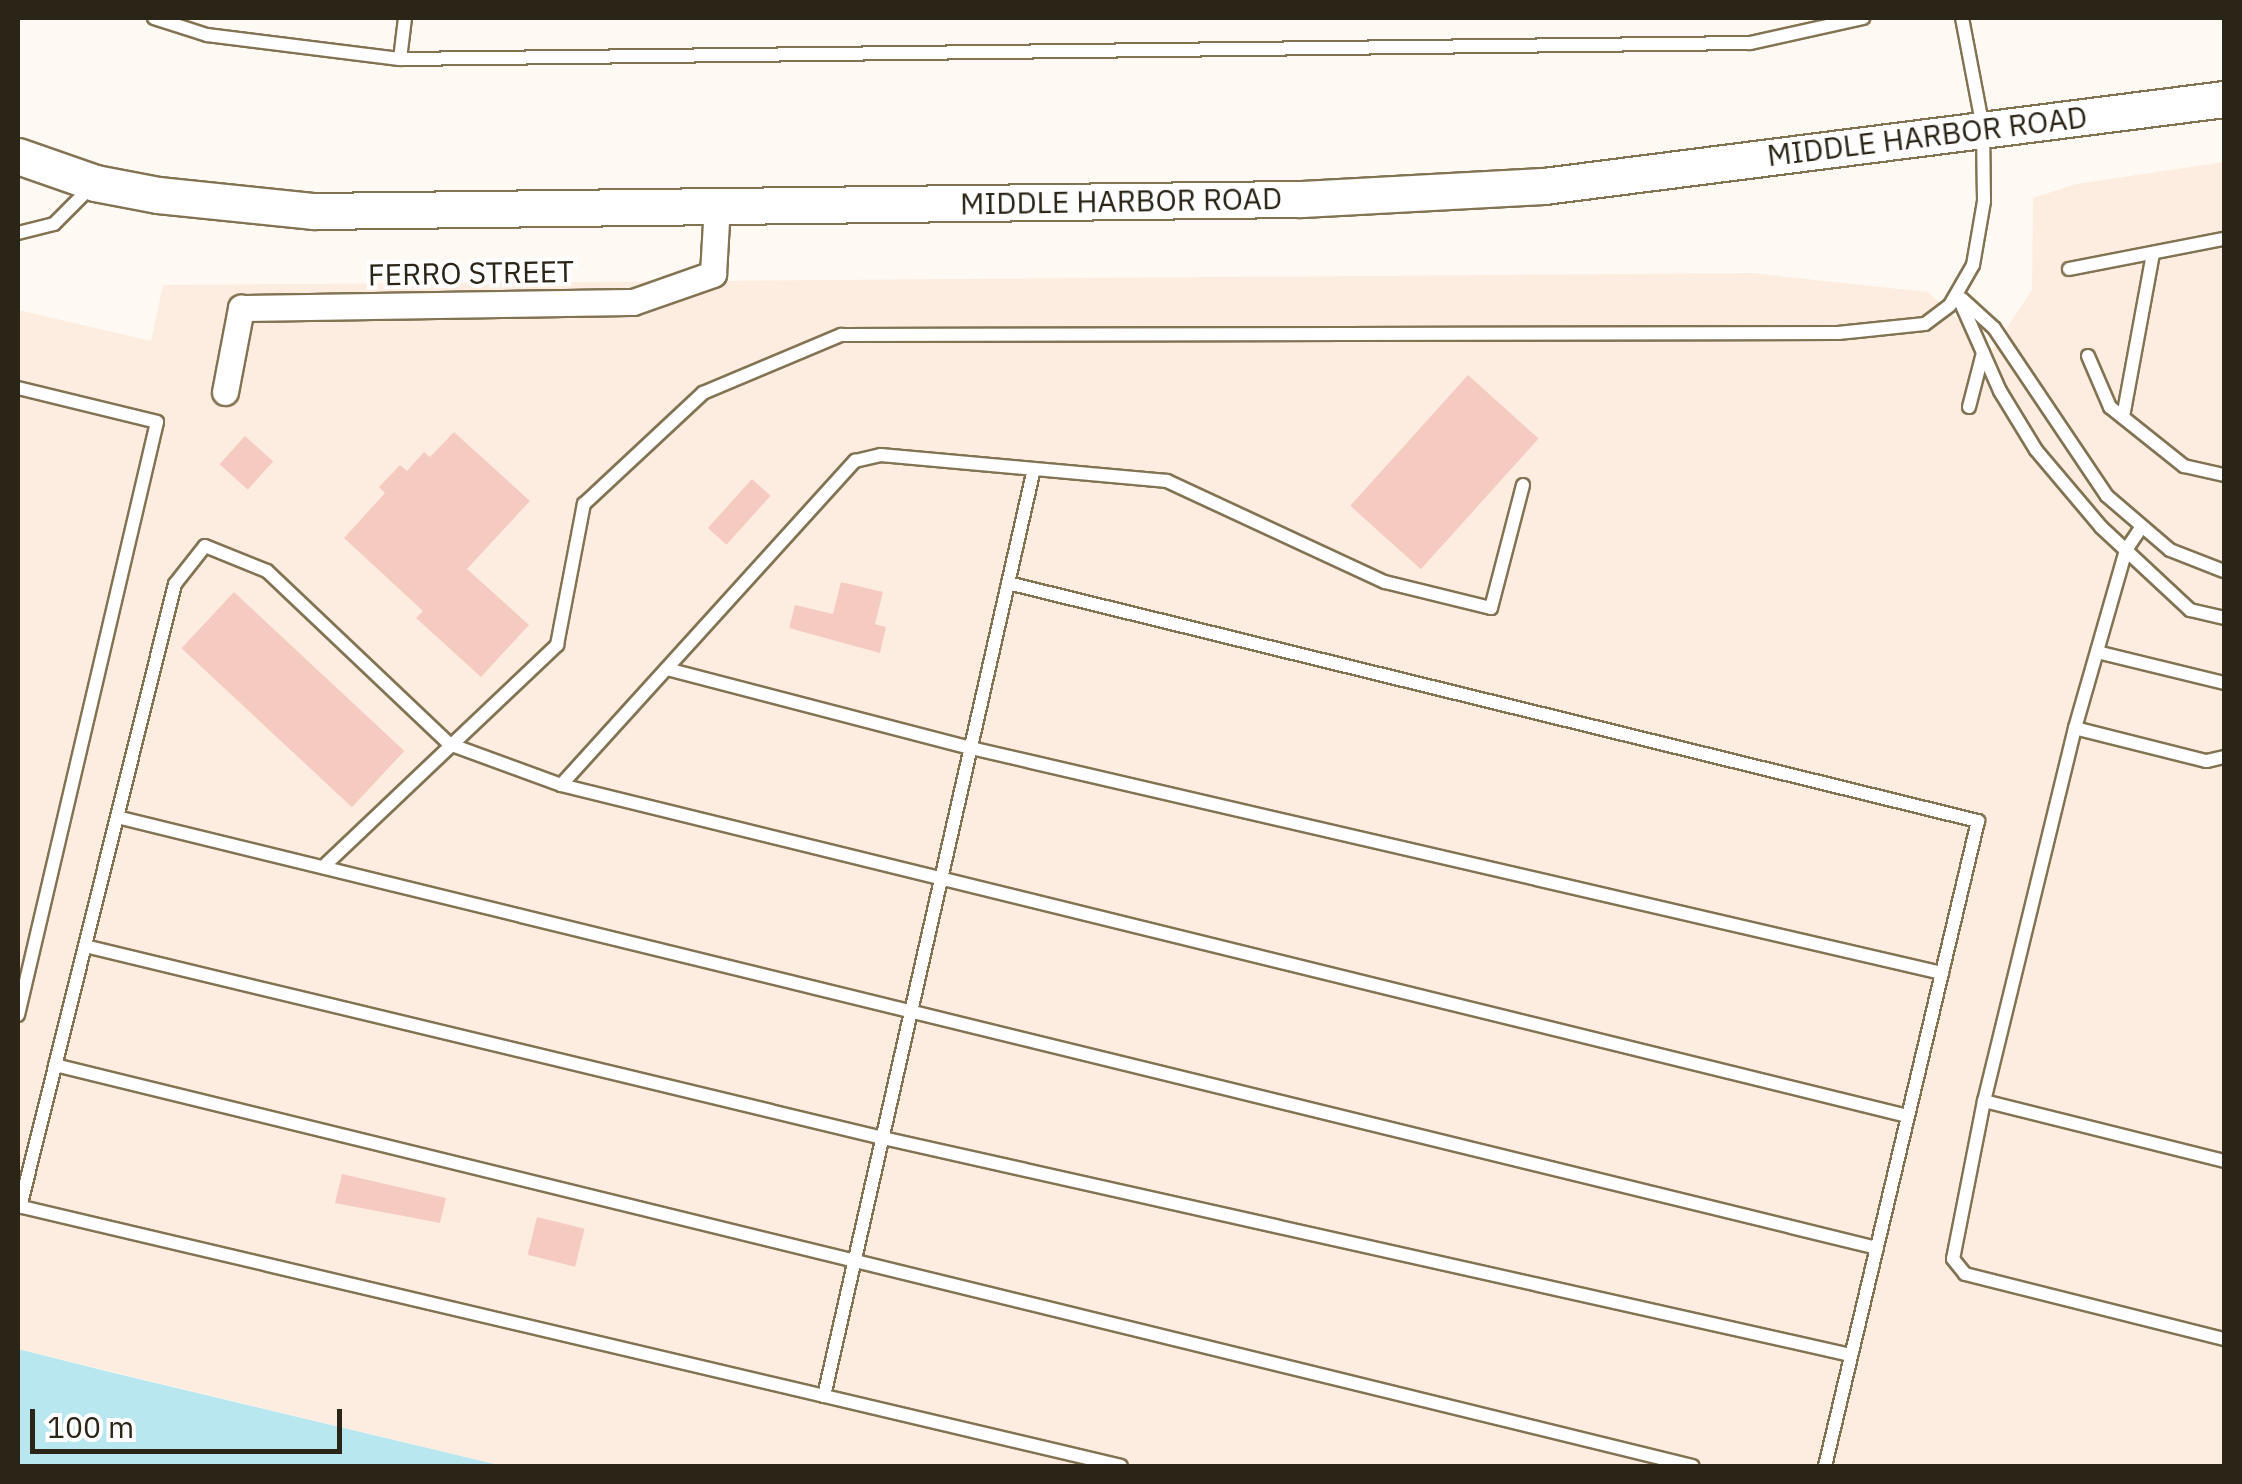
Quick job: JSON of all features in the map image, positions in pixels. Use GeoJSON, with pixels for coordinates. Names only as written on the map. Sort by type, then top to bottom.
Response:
{"type":"FeatureCollection","features":[{"type":"Feature","properties":{"kind":"main road","name":"MIDDLE HARBOR ROAD"},"geometry":{"type":"LineString","coordinates":[[18,156],[95,183],[234,208],[314,211],[1300,199],[1544,186],[2224,100]]}},
{"type":"Feature","properties":{"kind":"street","name":"FERRO STREET"},"geometry":{"type":"LineString","coordinates":[[225,392],[242,308],[633,302],[713,274],[717,206]]}},
{"type":"Feature","properties":{"kind":"lane"},"geometry":{"type":"LineString","coordinates":[[154,18],[207,34],[400,60],[1750,43],[1864,18]]}},
{"type":"Feature","properties":{"kind":"lane"},"geometry":{"type":"LineString","coordinates":[[400,60],[405,18]]}},
{"type":"Feature","properties":{"kind":"lane"},"geometry":{"type":"LineString","coordinates":[[323,867],[557,645],[584,504],[703,394],[841,335],[1838,333],[1925,324],[1957,294],[1974,264],[1984,201],[1983,128],[1962,18]]}},
{"type":"Feature","properties":{"kind":"lane"},"geometry":{"type":"LineString","coordinates":[[18,233],[54,224],[95,183]]}},
{"type":"Feature","properties":{"kind":"lane"},"geometry":{"type":"LineString","coordinates":[[2069,269],[2224,239]]}},
{"type":"Feature","properties":{"kind":"lane"},"geometry":{"type":"LineString","coordinates":[[2123,417],[2153,253]]}},
{"type":"Feature","properties":{"kind":"lane"},"geometry":{"type":"LineString","coordinates":[[1957,294],[2036,450],[2126,550],[2190,610],[2224,618]]}},
{"type":"Feature","properties":{"kind":"lane"},"geometry":{"type":"LineString","coordinates":[[1957,294],[1994,328],[2057,430],[2141,528],[2170,550],[2224,571]]}},
{"type":"Feature","properties":{"kind":"lane"},"geometry":{"type":"LineString","coordinates":[[1969,407],[1984,353]]}},
{"type":"Feature","properties":{"kind":"lane"},"geometry":{"type":"LineString","coordinates":[[2088,356],[2110,407],[2184,466],[2224,474]]}},
{"type":"Feature","properties":{"kind":"lane"},"geometry":{"type":"LineString","coordinates":[[18,388],[157,422],[18,1015]]}},
{"type":"Feature","properties":{"kind":"lane"},"geometry":{"type":"LineString","coordinates":[[561,785],[855,461],[881,455],[1166,481],[1384,582],[1490,608],[1523,485]]}},
{"type":"Feature","properties":{"kind":"lane"},"geometry":{"type":"LineString","coordinates":[[824,1396],[1034,470]]}},
{"type":"Feature","properties":{"kind":"lane"},"geometry":{"type":"LineString","coordinates":[[2141,528],[2126,550],[2075,728],[1984,1101],[1953,1259],[1964,1274],[2224,1339]]}},
{"type":"Feature","properties":{"kind":"lane"},"geometry":{"type":"LineString","coordinates":[[1121,1466],[19,1207],[174,584],[205,546],[267,571],[449,744],[561,785],[1908,1116]]}},
{"type":"Feature","properties":{"kind":"lane"},"geometry":{"type":"LineString","coordinates":[[1008,583],[1978,821],[1825,1466]]}},
{"type":"Feature","properties":{"kind":"lane"},"geometry":{"type":"LineString","coordinates":[[2097,652],[2224,683]]}},
{"type":"Feature","properties":{"kind":"lane"},"geometry":{"type":"LineString","coordinates":[[667,669],[971,748],[1942,973]]}},
{"type":"Feature","properties":{"kind":"lane"},"geometry":{"type":"LineString","coordinates":[[2075,728],[2206,762],[2224,757]]}},
{"type":"Feature","properties":{"kind":"lane"},"geometry":{"type":"LineString","coordinates":[[117,817],[1877,1248]]}},
{"type":"Feature","properties":{"kind":"lane"},"geometry":{"type":"LineString","coordinates":[[85,946],[882,1138],[1851,1355]]}},
{"type":"Feature","properties":{"kind":"lane"},"geometry":{"type":"LineString","coordinates":[[55,1064],[1693,1466]]}},
{"type":"Feature","properties":{"kind":"lane"},"geometry":{"type":"LineString","coordinates":[[1984,1101],[2224,1161]]}},
{"type":"Feature","properties":{"kind":"shaded area"},"geometry":{"type":"Polygon","coordinates":[[[2224,162],[2224,1466],[503,1466],[18,1349],[18,310],[151,341],[163,285],[1751,273],[1928,292],[1992,350],[2032,290],[2033,198],[2076,184],[2224,162]]]}},
{"type":"Feature","properties":{"kind":"water"},"geometry":{"type":"Polygon","coordinates":[[[18,1349],[110,1372],[503,1466],[18,1466],[18,1349]]]}},
{"type":"Feature","properties":{"kind":"building"},"geometry":{"type":"Polygon","coordinates":[[[1468,375],[1539,439],[1421,569],[1350,506],[1468,375]]]}},
{"type":"Feature","properties":{"kind":"building"},"geometry":{"type":"Polygon","coordinates":[[[454,432],[530,501],[467,569],[529,625],[481,677],[416,618],[423,611],[344,538],[385,493],[379,487],[400,465],[407,471],[424,452],[430,457],[454,432]]]}},
{"type":"Feature","properties":{"kind":"building"},"geometry":{"type":"Polygon","coordinates":[[[245,436],[273,461],[248,490],[220,464],[245,436]]]}},
{"type":"Feature","properties":{"kind":"building"},"geometry":{"type":"Polygon","coordinates":[[[752,479],[771,496],[726,545],[708,528],[752,479]]]}},
{"type":"Feature","properties":{"kind":"building"},"geometry":{"type":"Polygon","coordinates":[[[841,582],[883,592],[875,624],[886,627],[880,653],[789,628],[795,605],[833,614],[841,582]]]}},
{"type":"Feature","properties":{"kind":"building"},"geometry":{"type":"Polygon","coordinates":[[[234,592],[404,751],[352,807],[181,648],[234,592]]]}},
{"type":"Feature","properties":{"kind":"building"},"geometry":{"type":"Polygon","coordinates":[[[342,1174],[446,1198],[440,1223],[335,1203],[342,1174]]]}},
{"type":"Feature","properties":{"kind":"building"},"geometry":{"type":"Polygon","coordinates":[[[537,1217],[585,1229],[575,1267],[528,1255],[537,1217]]]}}]}
